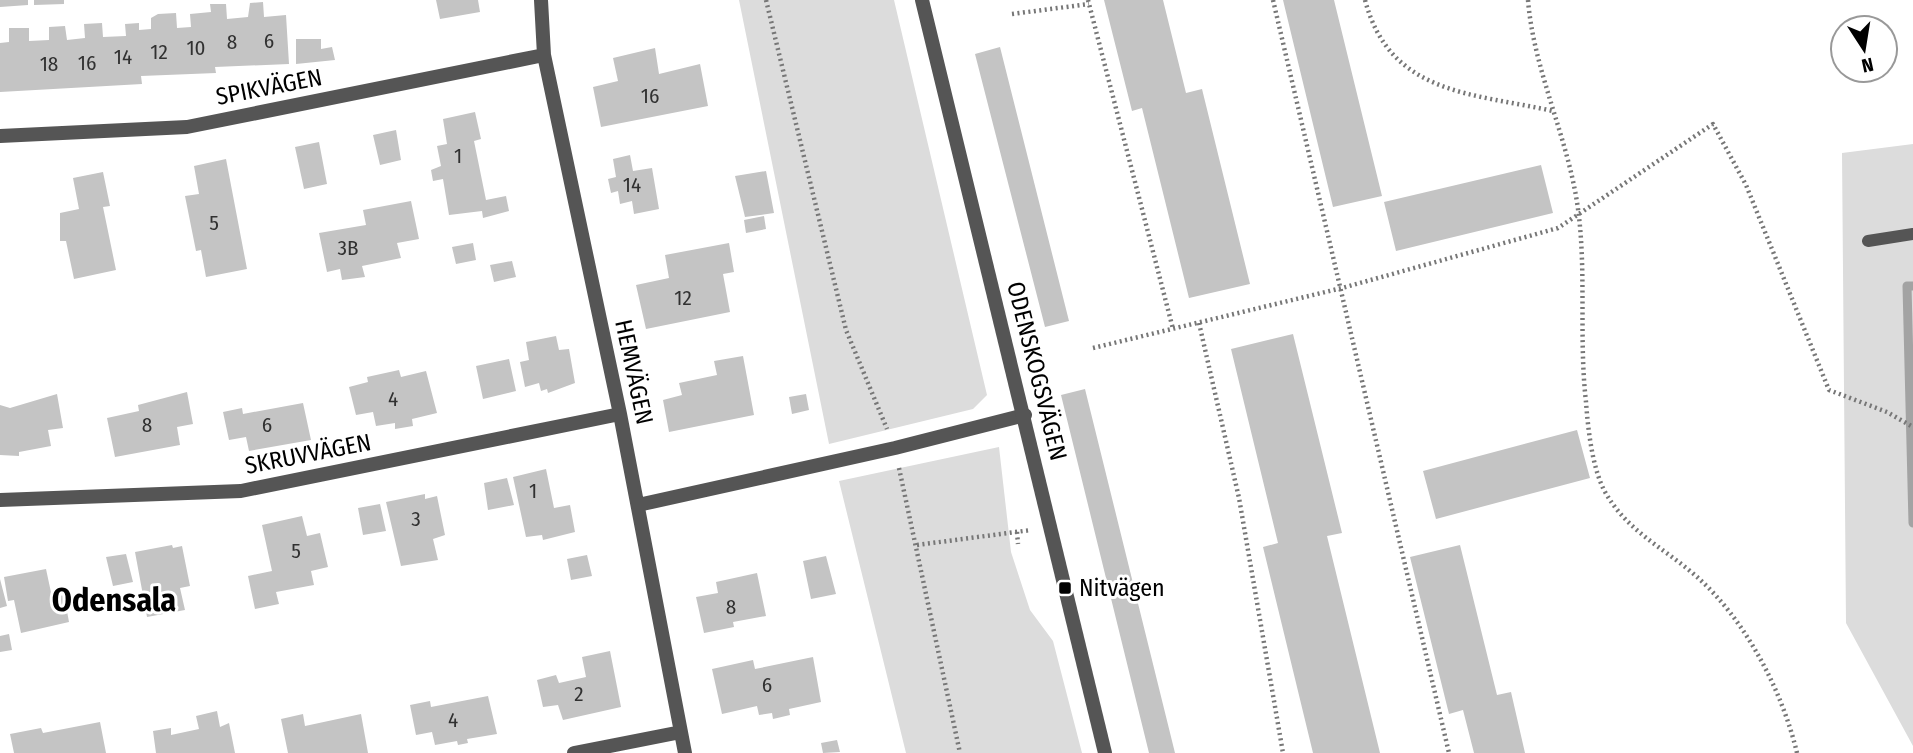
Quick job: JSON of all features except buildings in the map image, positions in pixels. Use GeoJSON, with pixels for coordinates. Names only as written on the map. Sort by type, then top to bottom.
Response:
{"type":"FeatureCollection","features":[{"type":"Feature","properties":{"kind":"street","name":"HEMVÄGEN"},"geometry":{"type":"LineString","coordinates":[[541,0],[544,55],[620,414],[685,753]]}},
{"type":"Feature","properties":{"kind":"street","name":"ODENSKOGSVÄGEN"},"geometry":{"type":"LineString","coordinates":[[922,0],[1105,753]]}},
{"type":"Feature","properties":{"kind":"street","name":"SPIKVÄGEN"},"geometry":{"type":"LineString","coordinates":[[0,136],[187,127],[544,55]]}},
{"type":"Feature","properties":{"kind":"street","name":"SKRUVVÄGEN"},"geometry":{"type":"LineString","coordinates":[[0,500],[241,491],[620,414]]}},
{"type":"Feature","properties":{"kind":"street"},"geometry":{"type":"LineString","coordinates":[[638,505],[895,448],[1025,415]]}},
{"type":"Feature","properties":{"kind":"street"},"geometry":{"type":"LineString","coordinates":[[574,753],[681,732]]}},
{"type":"Feature","properties":{"kind":"lane"},"geometry":{"type":"LineString","coordinates":[[1868,241],[1913,233]]}},
{"type":"Feature","properties":{"kind":"path"},"geometry":{"type":"LineString","coordinates":[[766,0],[846,330],[895,448],[960,753]]}},
{"type":"Feature","properties":{"kind":"path"},"geometry":{"type":"LineString","coordinates":[[1273,0],[1342,288],[1417,627],[1449,753]]}},
{"type":"Feature","properties":{"kind":"path"},"geometry":{"type":"LineString","coordinates":[[1366,0],[1370,18],[1388,51],[1412,74],[1448,88],[1553,111]]}},
{"type":"Feature","properties":{"kind":"path"},"geometry":{"type":"LineString","coordinates":[[1528,0],[1534,43],[1579,216],[1584,390],[1588,424],[1602,487],[1630,526],[1681,564],[1725,604],[1768,676],[1786,715],[1797,753]]}},
{"type":"Feature","properties":{"kind":"path"},"geometry":{"type":"LineString","coordinates":[[1012,14],[1088,2],[1173,329]]}},
{"type":"Feature","properties":{"kind":"path"},"geometry":{"type":"LineString","coordinates":[[1093,348],[1342,288],[1558,228],[1713,124],[1746,185],[1829,390],[1887,412],[1913,427]]}},
{"type":"Feature","properties":{"kind":"path"},"geometry":{"type":"LineString","coordinates":[[1199,323],[1240,498],[1283,753]]}},
{"type":"Feature","properties":{"kind":"path"},"geometry":{"type":"LineString","coordinates":[[917,545],[1050,527]]}},
{"type":"Feature","properties":{"kind":"path"},"geometry":{"type":"LineString","coordinates":[[1017,531],[1018,544]]}},
{"type":"Feature","properties":{"kind":"shaded area"},"geometry":{"type":"Polygon","coordinates":[[[739,0],[894,0],[987,395],[973,409],[829,444],[739,0]]]}},
{"type":"Feature","properties":{"kind":"shaded area"},"geometry":{"type":"Polygon","coordinates":[[[1913,144],[1913,746],[1846,623],[1842,153],[1913,144]]]}},
{"type":"Feature","properties":{"kind":"shaded area"},"geometry":{"type":"Polygon","coordinates":[[[999,447],[1011,552],[1030,610],[1053,641],[1082,753],[906,753],[839,481],[999,447]]]}},
{"type":"Feature","properties":{"kind":"waterway"},"geometry":{"type":"LineString","coordinates":[[1913,286],[1907,286],[1913,523]]}},
{"type":"Feature","properties":{"kind":"place","name":"Nitvägen"},"geometry":{"type":"Point","coordinates":[1065,588]}},
{"type":"Feature","properties":{"kind":"district","name":"Odensala"},"geometry":{"type":"Point","coordinates":[114,600]}}]}
